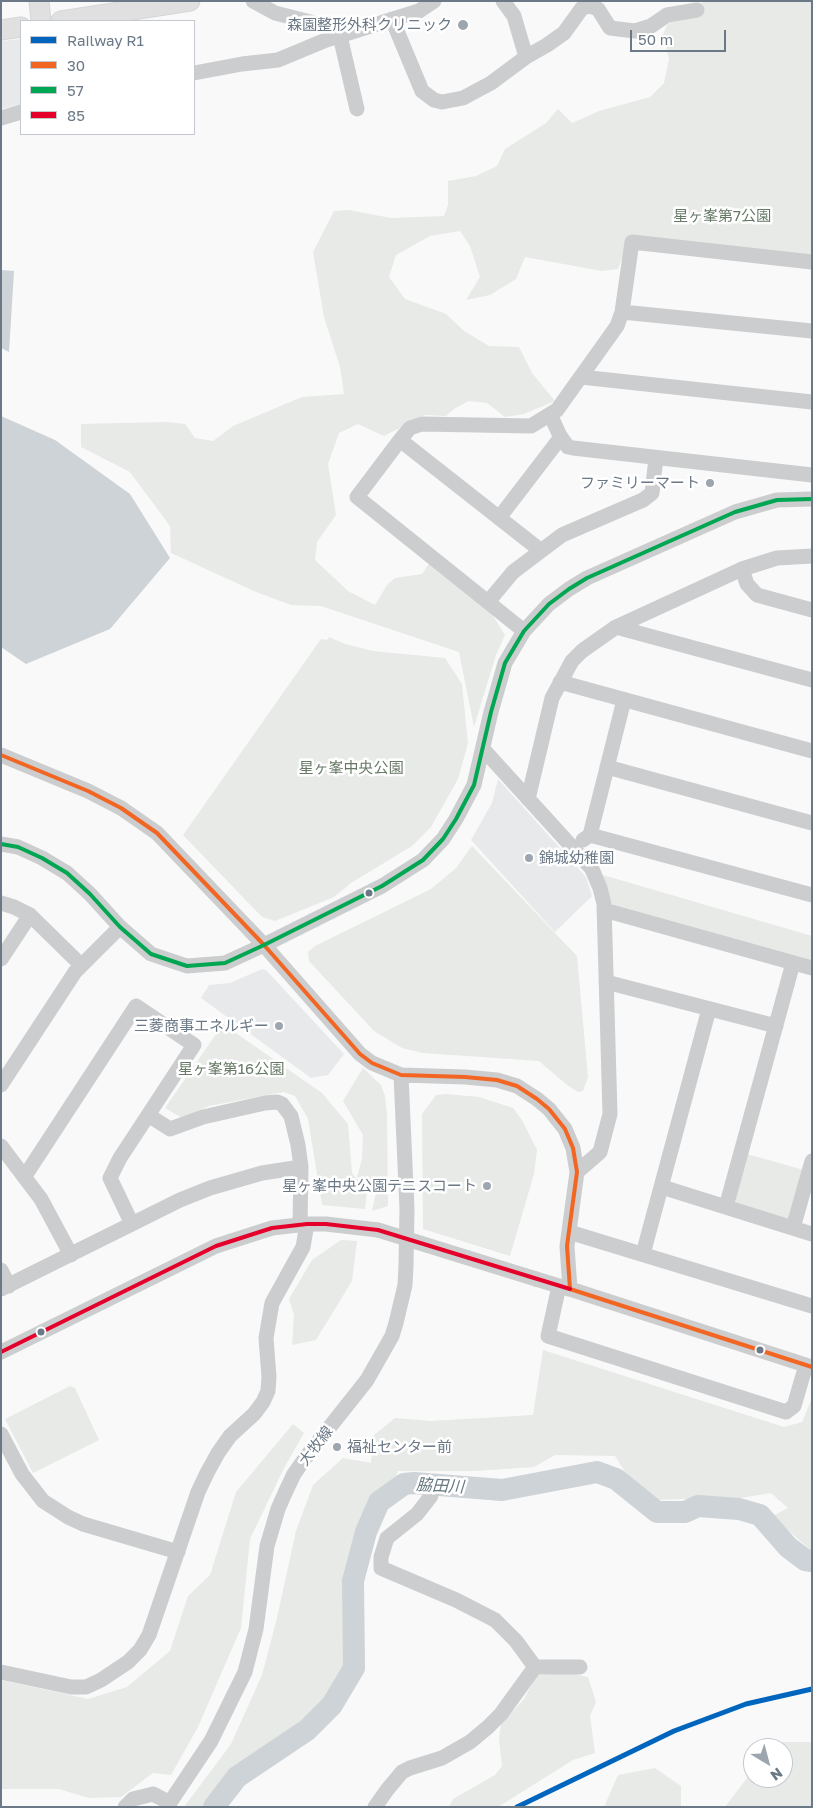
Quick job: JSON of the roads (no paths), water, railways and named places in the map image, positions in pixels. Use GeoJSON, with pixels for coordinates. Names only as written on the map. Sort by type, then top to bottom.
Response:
{"type":"FeatureCollection","features":[{"type":"Feature","properties":{"kind":"main road"},"geometry":{"type":"LineString","coordinates":[[39,1],[42,20]]}},
{"type":"Feature","properties":{"kind":"main road"},"geometry":{"type":"LineString","coordinates":[[67,20],[190,1]]}},
{"type":"Feature","properties":{"kind":"main road"},"geometry":{"type":"LineString","coordinates":[[1,30],[20,27]]}},
{"type":"Feature","properties":{"kind":"street"},"geometry":{"type":"LineString","coordinates":[[253,1],[275,13],[334,28],[340,36],[357,109]]}},
{"type":"Feature","properties":{"kind":"street"},"geometry":{"type":"LineString","coordinates":[[195,73],[242,64],[278,60],[326,40],[419,11],[434,1]]}},
{"type":"Feature","properties":{"kind":"street"},"geometry":{"type":"LineString","coordinates":[[503,1],[514,16],[526,57]]}},
{"type":"Feature","properties":{"kind":"street"},"geometry":{"type":"LineString","coordinates":[[392,19],[422,92],[434,100],[442,102],[463,98],[491,83],[526,57],[564,33],[582,8],[590,6],[598,9],[610,28],[635,31],[651,26],[667,15],[697,10]]}},
{"type":"Feature","properties":{"kind":"street"},"geometry":{"type":"LineString","coordinates":[[1,118],[20,112]]}},
{"type":"Feature","properties":{"kind":"street"},"geometry":{"type":"LineString","coordinates":[[524,630],[357,497],[400,440],[410,428],[422,424],[531,426],[557,410],[617,326],[622,312],[632,242],[812,262]]}},
{"type":"Feature","properties":{"kind":"street"},"geometry":{"type":"LineString","coordinates":[[622,312],[812,330]]}},
{"type":"Feature","properties":{"kind":"street"},"geometry":{"type":"LineString","coordinates":[[581,377],[812,402]]}},
{"type":"Feature","properties":{"kind":"street"},"geometry":{"type":"LineString","coordinates":[[550,414],[568,447],[812,475]]}},
{"type":"Feature","properties":{"kind":"street"},"geometry":{"type":"LineString","coordinates":[[499,518],[561,437]]}},
{"type":"Feature","properties":{"kind":"street"},"geometry":{"type":"LineString","coordinates":[[400,440],[540,550]]}},
{"type":"Feature","properties":{"kind":"street"},"geometry":{"type":"LineString","coordinates":[[488,602],[513,572],[562,535],[643,500],[652,493],[656,458]]}},
{"type":"Feature","properties":{"kind":"street"},"geometry":{"type":"LineString","coordinates":[[1,844],[18,847],[68,873],[120,926],[151,954],[187,966],[225,963],[382,886],[423,860],[443,839],[474,785],[491,712],[505,663],[524,630],[549,604],[568,589],[587,578],[735,512],[777,500],[812,499]]}},
{"type":"Feature","properties":{"kind":"street"},"geometry":{"type":"LineString","coordinates":[[528,799],[552,698],[572,661],[577,656],[616,627],[742,569],[777,558],[812,556]]}},
{"type":"Feature","properties":{"kind":"street"},"geometry":{"type":"LineString","coordinates":[[742,569],[747,584],[757,595],[812,610]]}},
{"type":"Feature","properties":{"kind":"street"},"geometry":{"type":"LineString","coordinates":[[616,627],[812,680]]}},
{"type":"Feature","properties":{"kind":"street"},"geometry":{"type":"LineString","coordinates":[[560,682],[811,747]]}},
{"type":"Feature","properties":{"kind":"street"},"geometry":{"type":"LineString","coordinates":[[573,848],[590,835],[624,700]]}},
{"type":"Feature","properties":{"kind":"street"},"geometry":{"type":"LineString","coordinates":[[483,749],[592,869],[598,880],[604,910],[610,1114],[600,1152],[577,1172]]}},
{"type":"Feature","properties":{"kind":"street"},"geometry":{"type":"LineString","coordinates":[[1,755],[88,791],[121,808],[158,833],[264,945],[360,1054],[372,1062],[400,1076],[465,1077],[497,1080],[517,1086],[537,1099],[549,1110],[565,1129],[572,1148],[578,1179],[569,1232],[565,1288],[548,1336],[786,1412],[794,1406],[809,1366],[565,1288],[536,1278],[378,1230],[326,1224],[304,1224],[272,1228],[216,1246],[1,1352]]}},
{"type":"Feature","properties":{"kind":"street"},"geometry":{"type":"LineString","coordinates":[[607,767],[812,823]]}},
{"type":"Feature","properties":{"kind":"street"},"geometry":{"type":"LineString","coordinates":[[590,835],[812,895]]}},
{"type":"Feature","properties":{"kind":"street"},"geometry":{"type":"LineString","coordinates":[[1,903],[14,907],[30,916],[81,965]]}},
{"type":"Feature","properties":{"kind":"street"},"geometry":{"type":"LineString","coordinates":[[604,910],[812,968]]}},
{"type":"Feature","properties":{"kind":"street"},"geometry":{"type":"LineString","coordinates":[[1,959],[30,916]]}},
{"type":"Feature","properties":{"kind":"street"},"geometry":{"type":"LineString","coordinates":[[1,1086],[81,965],[120,926]]}},
{"type":"Feature","properties":{"kind":"street"},"geometry":{"type":"LineString","coordinates":[[726,1207],[794,963]]}},
{"type":"Feature","properties":{"kind":"street"},"geometry":{"type":"LineString","coordinates":[[606,982],[776,1026]]}},
{"type":"Feature","properties":{"kind":"street"},"geometry":{"type":"LineString","coordinates":[[25,1176],[136,1006],[194,1045],[120,1158],[110,1178],[132,1224]]}},
{"type":"Feature","properties":{"kind":"street"},"geometry":{"type":"LineString","coordinates":[[643,1254],[710,1009]]}},
{"type":"Feature","properties":{"kind":"street","name":"大牧線"},"geometry":{"type":"LineString","coordinates":[[169,1805],[211,1741],[245,1672],[256,1629],[267,1546],[278,1509],[294,1474],[367,1380],[392,1336],[405,1286],[406,1266],[407,1209],[400,1076]]}},
{"type":"Feature","properties":{"kind":"street"},"geometry":{"type":"LineString","coordinates":[[1,1672],[71,1686],[86,1687],[101,1680],[128,1662],[140,1650],[149,1635],[198,1492],[218,1453],[230,1436],[254,1414],[268,1391],[269,1377],[266,1338],[272,1303],[304,1247],[301,1167],[291,1116],[287,1109],[278,1102],[265,1103],[203,1117],[170,1129],[148,1115]]}},
{"type":"Feature","properties":{"kind":"street"},"geometry":{"type":"LineString","coordinates":[[1,1146],[25,1176],[51,1215],[71,1255]]}},
{"type":"Feature","properties":{"kind":"street"},"geometry":{"type":"LineString","coordinates":[[793,1228],[812,1161]]}},
{"type":"Feature","properties":{"kind":"street"},"geometry":{"type":"LineString","coordinates":[[1,1270],[5,1288],[180,1200],[225,1182],[262,1173],[301,1167]]}},
{"type":"Feature","properties":{"kind":"street"},"geometry":{"type":"LineString","coordinates":[[662,1187],[812,1234]]}},
{"type":"Feature","properties":{"kind":"street"},"geometry":{"type":"LineString","coordinates":[[569,1232],[812,1306]]}},
{"type":"Feature","properties":{"kind":"street"},"geometry":{"type":"LineString","coordinates":[[1,1434],[22,1474],[43,1501],[83,1524],[178,1552]]}},
{"type":"Feature","properties":{"kind":"street"},"geometry":{"type":"LineString","coordinates":[[431,1496],[417,1514],[387,1538],[381,1557],[381,1568],[456,1600],[495,1620],[516,1641],[535,1667]]}},
{"type":"Feature","properties":{"kind":"street"},"geometry":{"type":"LineString","coordinates":[[535,1667],[580,1668]]}},
{"type":"Feature","properties":{"kind":"street"},"geometry":{"type":"LineString","coordinates":[[375,1807],[402,1772],[442,1758],[470,1742],[488,1728],[501,1714],[535,1667]]}},
{"type":"Feature","properties":{"kind":"street"},"geometry":{"type":"LineString","coordinates":[[125,1807],[133,1799],[152,1794],[169,1805]]}},
{"type":"Feature","properties":{"kind":"waterway","name":"脇田川"},"geometry":{"type":"LineString","coordinates":[[214,1807],[237,1777],[307,1730],[332,1705],[354,1668],[353,1581],[366,1532],[379,1502],[404,1484],[414,1483],[502,1490],[597,1472],[616,1479],[657,1512],[685,1512],[698,1506],[739,1509],[760,1515],[788,1547],[805,1560],[812,1561]]}},
{"type":"Feature","properties":{"kind":"rail line","name":"R1"},"geometry":{"type":"LineString","coordinates":[[517,1807],[674,1731],[746,1704],[812,1689]]}},
{"type":"Feature","properties":{"kind":"place","name":"森園整形外科クリニック"},"geometry":{"type":"Point","coordinates":[463,25]}},
{"type":"Feature","properties":{"kind":"place","name":"ファミリーマート"},"geometry":{"type":"Point","coordinates":[710,483]}},
{"type":"Feature","properties":{"kind":"place","name":"錦城幼稚園"},"geometry":{"type":"Point","coordinates":[529,858]}},
{"type":"Feature","properties":{"kind":"place","name":"三菱商事エネルギー"},"geometry":{"type":"Point","coordinates":[279,1026]}},
{"type":"Feature","properties":{"kind":"place","name":"星ヶ峯中央公園テニスコート"},"geometry":{"type":"Point","coordinates":[487,1186]}},
{"type":"Feature","properties":{"kind":"place","name":"福祉センター前"},"geometry":{"type":"Point","coordinates":[337,1447]}},
{"type":"Feature","properties":{"kind":"park label","name":"星ヶ峯第7公園"},"geometry":{"type":"Point","coordinates":[722,216]}},
{"type":"Feature","properties":{"kind":"park label","name":"星ヶ峯中央公園"},"geometry":{"type":"Point","coordinates":[351,768]}},
{"type":"Feature","properties":{"kind":"park label","name":"星ヶ峯第16公園"},"geometry":{"type":"Point","coordinates":[231,1069]}}]}
